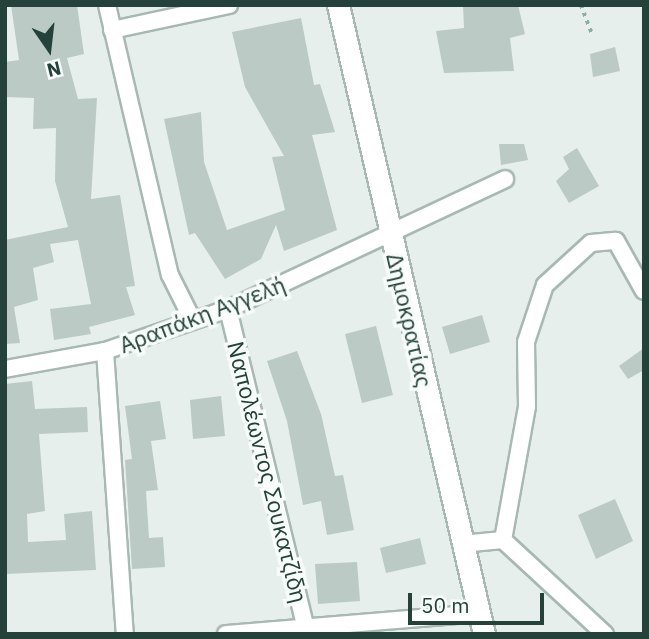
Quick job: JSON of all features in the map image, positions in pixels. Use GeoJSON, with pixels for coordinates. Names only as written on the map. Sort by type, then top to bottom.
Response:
{"type":"FeatureCollection","features":[{"type":"Feature","properties":{"kind":"street"},"geometry":{"type":"LineString","coordinates":[[107,5],[170,275],[193,321]]}},
{"type":"Feature","properties":{"kind":"street"},"geometry":{"type":"LineString","coordinates":[[112,30],[229,5]]}},
{"type":"Feature","properties":{"kind":"street","name":"Δημοκρατίας"},"geometry":{"type":"LineString","coordinates":[[338,5],[461,544],[482,623]]}},
{"type":"Feature","properties":{"kind":"street","name":"Αραπάκη Αγγελή"},"geometry":{"type":"LineString","coordinates":[[5,369],[105,351],[228,309],[505,179]]}},
{"type":"Feature","properties":{"kind":"street"},"geometry":{"type":"LineString","coordinates":[[503,540],[527,407],[526,342],[545,285],[591,243],[616,241],[644,291]]}},
{"type":"Feature","properties":{"kind":"street","name":"Ναπολέωντος Σουκατζίδη"},"geometry":{"type":"LineString","coordinates":[[228,309],[306,630]]}},
{"type":"Feature","properties":{"kind":"street"},"geometry":{"type":"LineString","coordinates":[[105,351],[125,634]]}},
{"type":"Feature","properties":{"kind":"street"},"geometry":{"type":"LineString","coordinates":[[461,544],[503,540],[605,634]]}},
{"type":"Feature","properties":{"kind":"street"},"geometry":{"type":"LineString","coordinates":[[226,634],[482,623]]}},
{"type":"Feature","properties":{"kind":"path"},"geometry":{"type":"LineString","coordinates":[[581,5],[593,36]]}},
{"type":"Feature","properties":{"kind":"building"},"geometry":{"type":"Polygon","coordinates":[[[11,5],[77,5],[84,54],[67,58],[78,99],[97,98],[91,199],[120,195],[135,286],[126,287],[135,315],[89,327],[91,334],[54,340],[50,309],[91,304],[78,240],[50,244],[54,262],[33,268],[38,300],[14,307],[20,343],[5,344],[5,240],[68,227],[55,181],[56,128],[33,129],[34,98],[5,97],[5,62],[19,60],[11,5]]]}},
{"type":"Feature","properties":{"kind":"building"},"geometry":{"type":"Polygon","coordinates":[[[463,5],[518,5],[525,34],[510,38],[514,71],[444,73],[436,31],[464,28],[463,5]]]}},
{"type":"Feature","properties":{"kind":"building"},"geometry":{"type":"Polygon","coordinates":[[[301,18],[314,85],[320,84],[335,132],[312,135],[337,230],[284,251],[276,225],[261,259],[225,279],[195,233],[189,235],[164,119],[201,112],[204,162],[227,230],[285,210],[272,157],[284,156],[245,87],[232,32],[301,18]]]}},
{"type":"Feature","properties":{"kind":"building"},"geometry":{"type":"Polygon","coordinates":[[[615,47],[620,71],[593,77],[590,54],[615,47]]]}},
{"type":"Feature","properties":{"kind":"building"},"geometry":{"type":"Polygon","coordinates":[[[499,144],[524,144],[528,160],[501,165],[499,144]]]}},
{"type":"Feature","properties":{"kind":"building"},"geometry":{"type":"Polygon","coordinates":[[[577,148],[599,186],[569,203],[556,181],[569,169],[563,157],[577,148]]]}},
{"type":"Feature","properties":{"kind":"building"},"geometry":{"type":"Polygon","coordinates":[[[482,315],[490,342],[450,354],[442,327],[482,315]]]}},
{"type":"Feature","properties":{"kind":"building"},"geometry":{"type":"Polygon","coordinates":[[[376,326],[393,395],[362,403],[345,334],[376,326]]]}},
{"type":"Feature","properties":{"kind":"building"},"geometry":{"type":"Polygon","coordinates":[[[644,348],[644,370],[628,379],[619,366],[644,348]]]}},
{"type":"Feature","properties":{"kind":"building"},"geometry":{"type":"Polygon","coordinates":[[[297,351],[321,414],[335,476],[343,475],[354,530],[327,535],[321,501],[303,505],[287,421],[267,361],[297,351]]]}},
{"type":"Feature","properties":{"kind":"building"},"geometry":{"type":"Polygon","coordinates":[[[32,381],[35,409],[87,407],[88,432],[39,434],[45,511],[27,514],[28,542],[66,540],[64,514],[92,511],[96,570],[5,574],[5,384],[32,381]]]}},
{"type":"Feature","properties":{"kind":"building"},"geometry":{"type":"Polygon","coordinates":[[[221,396],[225,436],[193,439],[190,400],[221,396]]]}},
{"type":"Feature","properties":{"kind":"building"},"geometry":{"type":"Polygon","coordinates":[[[160,401],[166,439],[151,441],[158,490],[146,491],[149,538],[163,537],[165,567],[132,569],[125,460],[132,459],[125,406],[160,401]]]}},
{"type":"Feature","properties":{"kind":"building"},"geometry":{"type":"Polygon","coordinates":[[[615,499],[633,541],[596,559],[578,515],[615,499]]]}},
{"type":"Feature","properties":{"kind":"building"},"geometry":{"type":"Polygon","coordinates":[[[420,538],[426,564],[386,573],[380,548],[420,538]]]}},
{"type":"Feature","properties":{"kind":"building"},"geometry":{"type":"Polygon","coordinates":[[[357,562],[360,601],[318,604],[315,564],[357,562]]]}}]}
